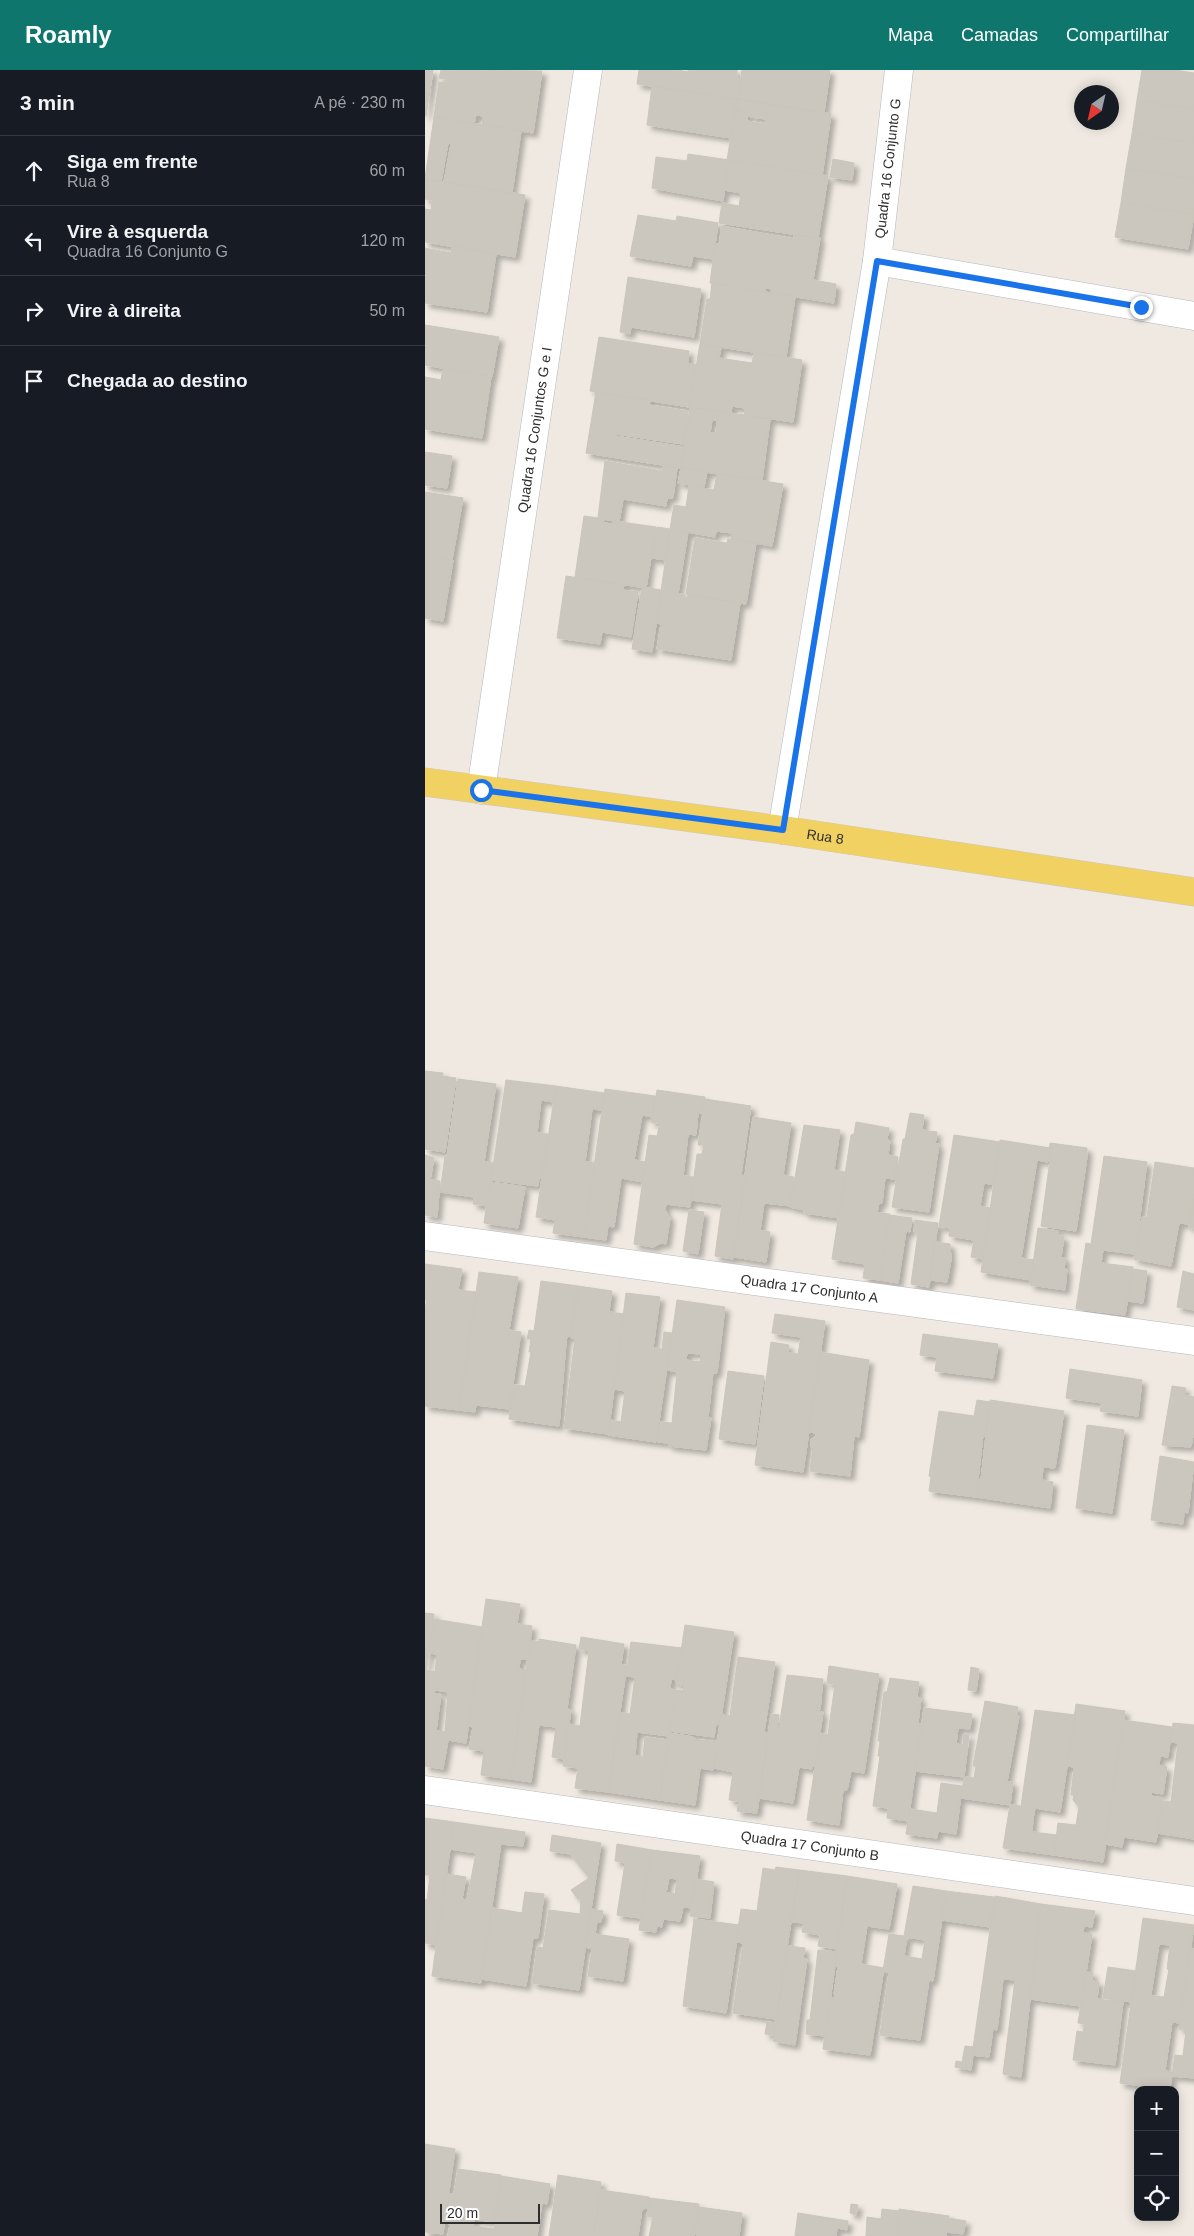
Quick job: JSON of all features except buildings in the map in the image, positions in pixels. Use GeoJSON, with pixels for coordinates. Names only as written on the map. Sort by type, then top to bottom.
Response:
{"type":"FeatureCollection","features":[{"type":"Feature","properties":{"kind":"main road","name":"Rua 8"},"geometry":{"type":"LineString","coordinates":[[425,782],[783,830],[1194,892]]}},
{"type":"Feature","properties":{"kind":"street","name":"Quadra 16 Conjuntos G e I"},"geometry":{"type":"LineString","coordinates":[[481,790],[588,70]]}},
{"type":"Feature","properties":{"kind":"street","name":"Quadra 16 Conjunto G"},"geometry":{"type":"LineString","coordinates":[[783,830],[877,261],[899,70]]}},
{"type":"Feature","properties":{"kind":"street"},"geometry":{"type":"LineString","coordinates":[[877,261],[1194,316]]}},
{"type":"Feature","properties":{"kind":"street","name":"Quadra 17 Conjunto A"},"geometry":{"type":"LineString","coordinates":[[425,1236],[1194,1341]]}},
{"type":"Feature","properties":{"kind":"street","name":"Quadra 17 Conjunto B"},"geometry":{"type":"LineString","coordinates":[[425,1790],[1194,1901]]}},
{"type":"Feature","properties":{"kind":"route"},"geometry":{"type":"LineString","coordinates":[[481,790],[783,830],[877,261],[1141,307]]}}]}
